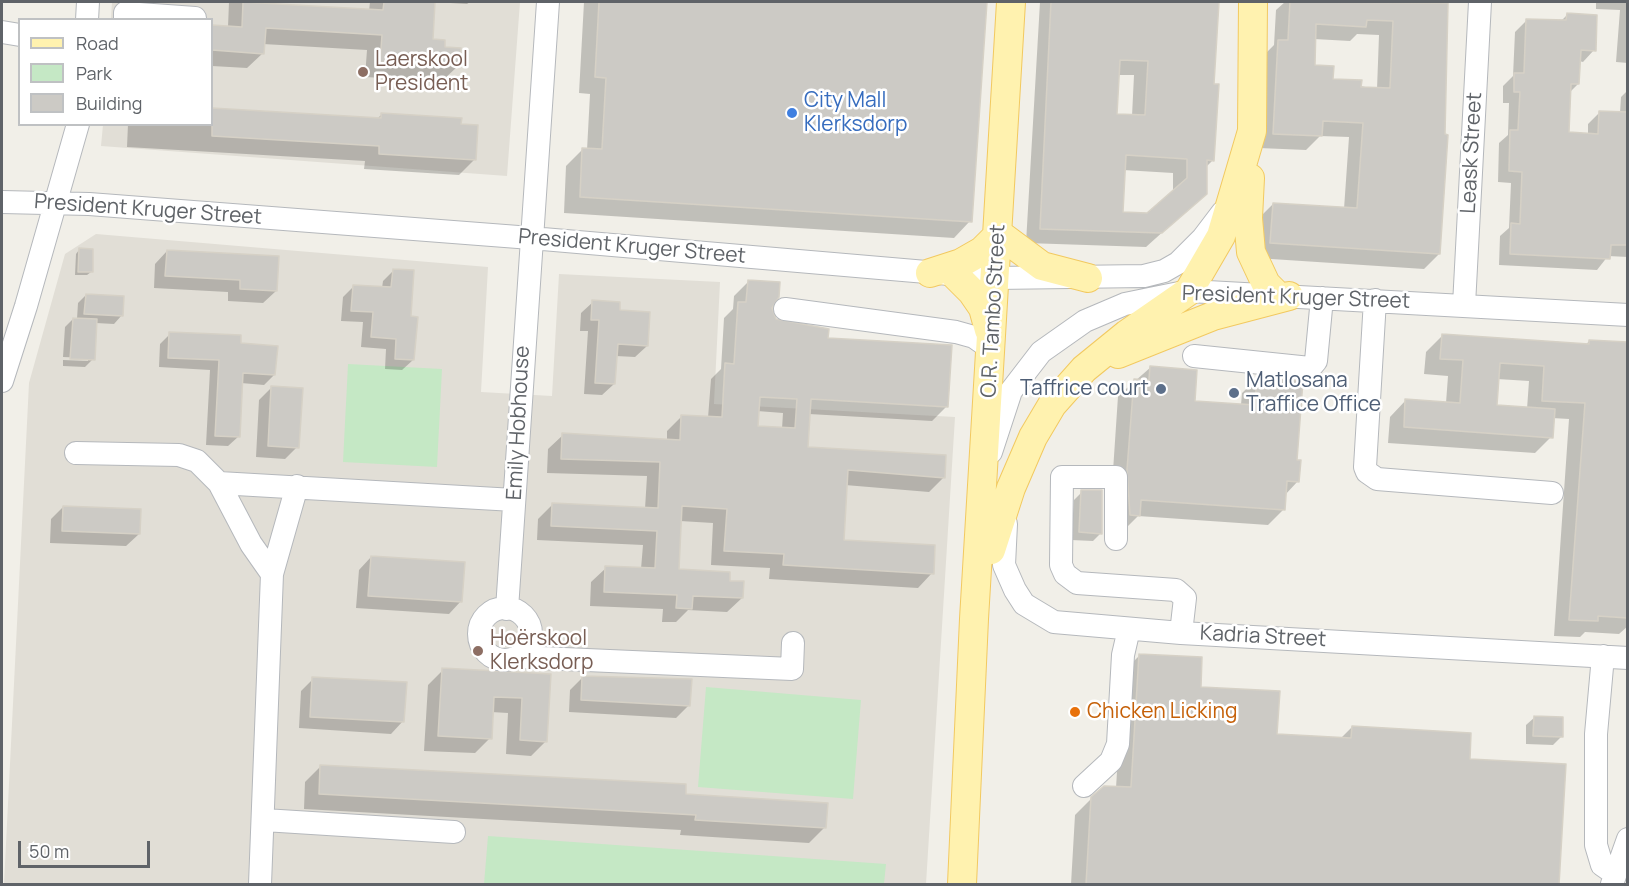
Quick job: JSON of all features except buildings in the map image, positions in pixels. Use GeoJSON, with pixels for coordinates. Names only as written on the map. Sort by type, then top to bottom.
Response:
{"type":"FeatureCollection","features":[{"type":"Feature","properties":{"kind":"main road","name":"O.R. Tambo Street"},"geometry":{"type":"LineString","coordinates":[[962,885],[974,619],[985,472],[1011,2]]}},
{"type":"Feature","properties":{"kind":"main road"},"geometry":{"type":"LineString","coordinates":[[1253,2],[1252,131],[1248,218],[1251,252],[1266,284],[1283,296]]}},
{"type":"Feature","properties":{"kind":"main road"},"geometry":{"type":"LineString","coordinates":[[1189,291],[1221,237],[1252,131]]}},
{"type":"Feature","properties":{"kind":"main road"},"geometry":{"type":"LineString","coordinates":[[992,345],[983,308],[972,292],[943,274],[982,250],[999,234],[1042,266],[1088,278]]}},
{"type":"Feature","properties":{"kind":"main road","name":"O.R. Tambo Street"},"geometry":{"type":"LineString","coordinates":[[974,619],[994,535],[1011,488],[1033,437],[1052,405],[1083,369],[1127,334],[1189,291]]}},
{"type":"Feature","properties":{"kind":"main road"},"geometry":{"type":"LineString","coordinates":[[1083,369],[1213,316],[1283,296]]}},
{"type":"Feature","properties":{"kind":"street"},"geometry":{"type":"LineString","coordinates":[[87,18],[88,2]]}},
{"type":"Feature","properties":{"kind":"street","name":"Emily Hobhouse"},"geometry":{"type":"LineString","coordinates":[[507,609],[548,2]]}},
{"type":"Feature","properties":{"kind":"street","name":"Leask Street"},"geometry":{"type":"LineString","coordinates":[[1464,305],[1480,2]]}},
{"type":"Feature","properties":{"kind":"street"},"geometry":{"type":"LineString","coordinates":[[124,12],[195,18]]}},
{"type":"Feature","properties":{"kind":"street"},"geometry":{"type":"LineString","coordinates":[[2,32],[18,35]]}},
{"type":"Feature","properties":{"kind":"street"},"geometry":{"type":"LineString","coordinates":[[2,381],[77,126]]}},
{"type":"Feature","properties":{"kind":"street","name":"President Kruger Street"},"geometry":{"type":"LineString","coordinates":[[2,202],[56,202],[531,238],[996,278],[1088,278],[1144,276],[1178,263],[1203,238],[1231,201]]}},
{"type":"Feature","properties":{"kind":"street","name":"President Kruger Street"},"geometry":{"type":"LineString","coordinates":[[985,472],[1011,391],[1041,352],[1085,321],[1125,304],[1189,291],[1628,315]]}},
{"type":"Feature","properties":{"kind":"street"},"geometry":{"type":"LineString","coordinates":[[1194,356],[1310,368],[1316,361],[1322,298]]}},
{"type":"Feature","properties":{"kind":"street"},"geometry":{"type":"LineString","coordinates":[[1375,300],[1365,467],[1367,472],[1377,479],[1552,493]]}},
{"type":"Feature","properties":{"kind":"street"},"geometry":{"type":"LineString","coordinates":[[784,309],[956,332],[992,345]]}},
{"type":"Feature","properties":{"kind":"street"},"geometry":{"type":"LineString","coordinates":[[76,453],[179,455],[197,461],[219,483],[250,544],[272,574]]}},
{"type":"Feature","properties":{"kind":"street"},"geometry":{"type":"LineString","coordinates":[[1116,539],[1116,477],[1062,477],[1061,565],[1065,574],[1077,583],[1176,590],[1185,598],[1181,633]]}},
{"type":"Feature","properties":{"kind":"street"},"geometry":{"type":"LineString","coordinates":[[219,483],[514,500]]}},
{"type":"Feature","properties":{"kind":"street"},"geometry":{"type":"LineString","coordinates":[[260,885],[272,574],[297,486]]}},
{"type":"Feature","properties":{"kind":"street","name":"Kadria Street"},"geometry":{"type":"LineString","coordinates":[[1011,488],[1005,565],[1015,590],[1024,604],[1054,622],[1181,633],[1628,658]]}},
{"type":"Feature","properties":{"kind":"street"},"geometry":{"type":"LineString","coordinates":[[518,657],[529,643],[529,625],[518,612],[507,609],[489,613],[482,621],[478,633],[480,644],[486,653],[496,659],[507,660],[518,657],[792,669],[793,642]]}},
{"type":"Feature","properties":{"kind":"street"},"geometry":{"type":"LineString","coordinates":[[1097,627],[1123,655]]}},
{"type":"Feature","properties":{"kind":"street"},"geometry":{"type":"LineString","coordinates":[[1084,786],[1115,755],[1118,744],[1123,655],[1129,629]]}},
{"type":"Feature","properties":{"kind":"street"},"geometry":{"type":"LineString","coordinates":[[1603,656],[1596,734],[1596,845],[1602,865],[1613,879]]}},
{"type":"Feature","properties":{"kind":"street"},"geometry":{"type":"LineString","coordinates":[[264,820],[454,832]]}},
{"type":"Feature","properties":{"kind":"street"},"geometry":{"type":"LineString","coordinates":[[1613,879],[1628,839]]}},
{"type":"Feature","properties":{"kind":"shaded area","name":"Laerskool President"},"geometry":{"type":"Polygon","coordinates":[[[112,2],[520,2],[507,176],[101,146],[103,126],[213,126],[213,18],[111,18],[112,2]]]}},
{"type":"Feature","properties":{"kind":"shaded area","name":"Hoërskool Klerksdorp"},"geometry":{"type":"Polygon","coordinates":[[[96,234],[488,267],[481,392],[552,396],[559,274],[720,282],[714,404],[955,417],[926,884],[4,884],[29,383],[65,254],[96,234]]]}},
{"type":"Feature","properties":{"kind":"green space"},"geometry":{"type":"Polygon","coordinates":[[[348,364],[442,369],[437,467],[343,462],[348,364]]]}},
{"type":"Feature","properties":{"kind":"green space"},"geometry":{"type":"Polygon","coordinates":[[[706,687],[861,700],[853,799],[698,787],[706,687]]]}},
{"type":"Feature","properties":{"kind":"green space"},"geometry":{"type":"Polygon","coordinates":[[[488,836],[886,864],[884,884],[484,884],[488,836]]]}},
{"type":"Feature","properties":{"kind":"place","name":"Laerskool President"},"geometry":{"type":"Point","coordinates":[363,72]}},
{"type":"Feature","properties":{"kind":"place","name":"City Mall Klerksdorp"},"geometry":{"type":"Point","coordinates":[792,113]}},
{"type":"Feature","properties":{"kind":"place","name":"Taffrice court"},"geometry":{"type":"Point","coordinates":[1161,389]}},
{"type":"Feature","properties":{"kind":"place","name":"Matlosana Traffice Office"},"geometry":{"type":"Point","coordinates":[1234,393]}},
{"type":"Feature","properties":{"kind":"place","name":"Hoërskool Klerksdorp"},"geometry":{"type":"Point","coordinates":[478,651]}},
{"type":"Feature","properties":{"kind":"place","name":"Chicken Licking"},"geometry":{"type":"Point","coordinates":[1075,712]}}]}
